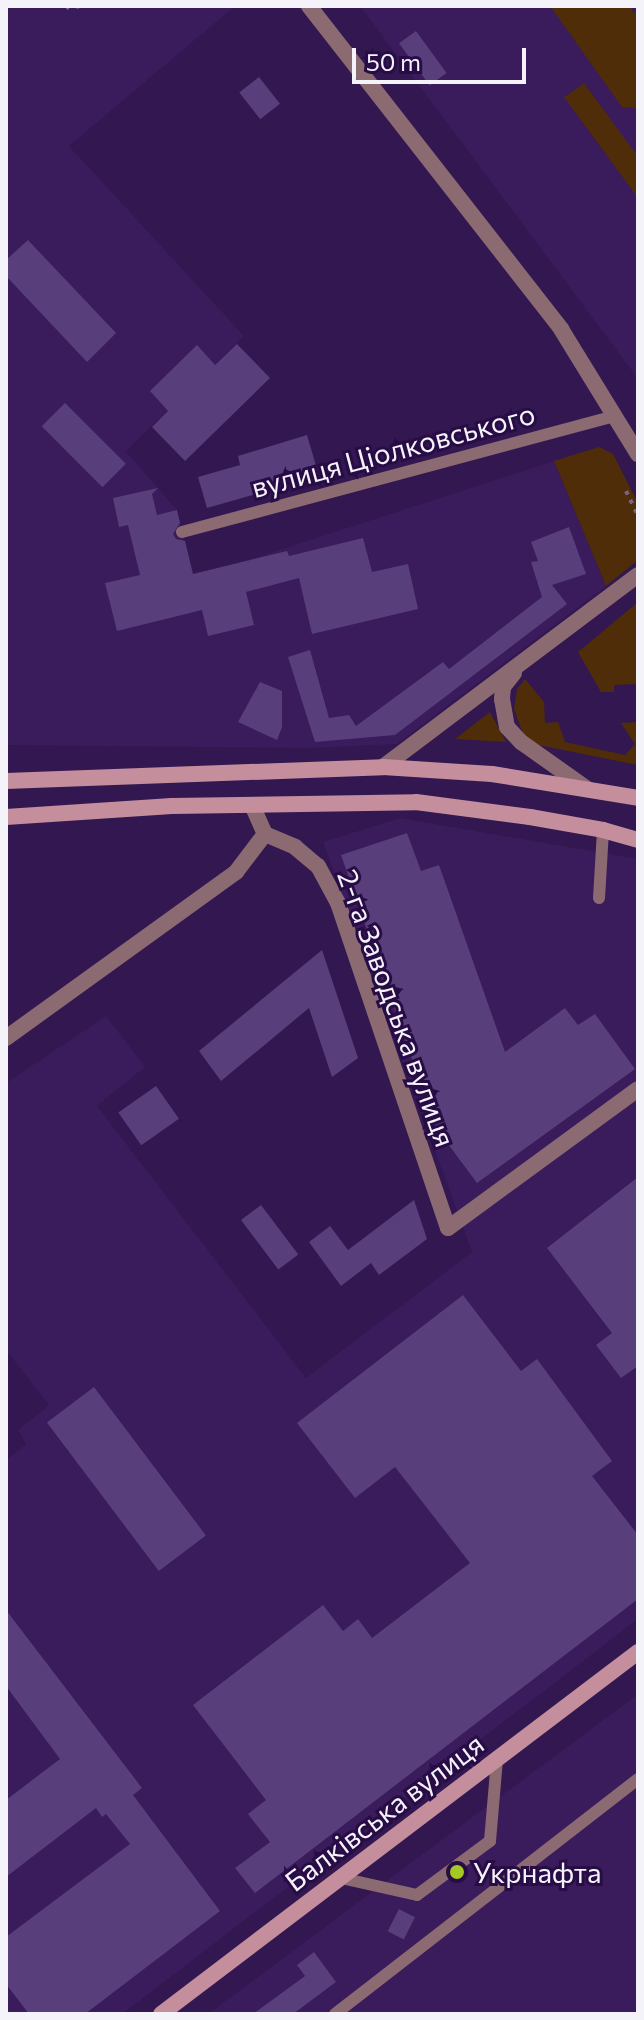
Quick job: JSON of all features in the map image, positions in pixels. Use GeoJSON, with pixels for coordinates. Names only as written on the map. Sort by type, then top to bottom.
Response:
{"type":"FeatureCollection","features":[{"type":"Feature","properties":{"kind":"street"},"geometry":{"type":"LineString","coordinates":[[309,6],[561,329],[638,454]]}},
{"type":"Feature","properties":{"kind":"street"},"geometry":{"type":"LineString","coordinates":[[383,767],[638,575]]}},
{"type":"Feature","properties":{"kind":"street"},"geometry":{"type":"LineString","coordinates":[[517,667],[503,687],[507,727],[521,742],[586,788]]}},
{"type":"Feature","properties":{"kind":"street"},"geometry":{"type":"LineString","coordinates":[[6,781],[383,767],[492,774],[638,798]]}},
{"type":"Feature","properties":{"kind":"street"},"geometry":{"type":"LineString","coordinates":[[6,817],[172,806],[416,802],[603,830],[638,840]]}},
{"type":"Feature","properties":{"kind":"street"},"geometry":{"type":"LineString","coordinates":[[6,1038],[236,872],[265,834],[252,805]]}},
{"type":"Feature","properties":{"kind":"street","name":"2-га Заводська вулиця"},"geometry":{"type":"LineString","coordinates":[[265,834],[295,847],[318,866],[338,903],[448,1228],[638,1089]]}},
{"type":"Feature","properties":{"kind":"street","name":"Балківська вулиця"},"geometry":{"type":"LineString","coordinates":[[161,2014],[638,1652]]}},
{"type":"Feature","properties":{"kind":"lane","name":"вулиця Ціолковського"},"geometry":{"type":"LineString","coordinates":[[182,532],[616,416]]}},
{"type":"Feature","properties":{"kind":"lane"},"geometry":{"type":"LineString","coordinates":[[599,898],[603,830]]}},
{"type":"Feature","properties":{"kind":"lane"},"geometry":{"type":"LineString","coordinates":[[341,1878],[417,1895],[490,1841],[497,1759]]}},
{"type":"Feature","properties":{"kind":"lane"},"geometry":{"type":"LineString","coordinates":[[335,2014],[638,1779]]}},
{"type":"Feature","properties":{"kind":"path"},"geometry":{"type":"LineString","coordinates":[[626,491],[638,516]]}},
{"type":"Feature","properties":{"kind":"shaded area"},"geometry":{"type":"Polygon","coordinates":[[[6,6],[235,6],[69,146],[244,336],[126,451],[177,510],[193,574],[239,563],[554,461],[606,586],[397,744],[308,748],[6,745],[6,6]]]}},
{"type":"Feature","properties":{"kind":"shaded area"},"geometry":{"type":"Polygon","coordinates":[[[360,6],[638,6],[638,379],[360,6]]]}},
{"type":"Feature","properties":{"kind":"shaded area"},"geometry":{"type":"Polygon","coordinates":[[[550,6],[629,6],[634,13],[638,11],[638,108],[622,107],[550,6]]]}},
{"type":"Feature","properties":{"kind":"shaded area"},"geometry":{"type":"Polygon","coordinates":[[[584,83],[638,157],[638,198],[564,97],[584,83]]]}},
{"type":"Feature","properties":{"kind":"shaded area"},"geometry":{"type":"Polygon","coordinates":[[[599,447],[613,454],[638,503],[638,560],[606,586],[554,461],[599,447]]]}},
{"type":"Feature","properties":{"kind":"shaded area"},"geometry":{"type":"Polygon","coordinates":[[[638,602],[638,722],[636,684],[614,685],[614,692],[601,692],[578,652],[638,602]]]}},
{"type":"Feature","properties":{"kind":"shaded area"},"geometry":{"type":"Polygon","coordinates":[[[525,679],[544,702],[545,723],[558,722],[565,742],[625,755],[635,744],[621,723],[638,722],[638,765],[538,745],[524,737],[514,709],[517,689],[525,679]]]}},
{"type":"Feature","properties":{"kind":"shaded area"},"geometry":{"type":"Polygon","coordinates":[[[490,712],[506,742],[455,739],[490,712]]]}},
{"type":"Feature","properties":{"kind":"shaded area"},"geometry":{"type":"Polygon","coordinates":[[[400,818],[638,859],[638,1619],[122,2014],[6,2014],[6,1460],[26,1444],[18,1430],[49,1405],[6,1350],[6,1083],[106,1016],[145,1067],[97,1106],[306,1378],[472,1252],[323,842],[400,818]]]}},
{"type":"Feature","properties":{"kind":"shaded area"},"geometry":{"type":"Polygon","coordinates":[[[638,1694],[638,2014],[208,2014],[638,1694]]]}},
{"type":"Feature","properties":{"kind":"building"},"geometry":{"type":"Polygon","coordinates":[[[416,31],[447,73],[430,85],[399,43],[416,31]]]}},
{"type":"Feature","properties":{"kind":"building"},"geometry":{"type":"Polygon","coordinates":[[[259,77],[280,104],[260,119],[239,92],[259,77]]]}},
{"type":"Feature","properties":{"kind":"building"},"geometry":{"type":"Polygon","coordinates":[[[28,240],[116,333],[87,362],[6,276],[6,260],[28,240]]]}},
{"type":"Feature","properties":{"kind":"building"},"geometry":{"type":"Polygon","coordinates":[[[237,344],[270,378],[185,461],[152,427],[168,411],[150,391],[197,345],[215,365],[237,344]]]}},
{"type":"Feature","properties":{"kind":"building"},"geometry":{"type":"Polygon","coordinates":[[[65,403],[126,464],[102,487],[42,426],[65,403]]]}},
{"type":"Feature","properties":{"kind":"building"},"geometry":{"type":"Polygon","coordinates":[[[307,435],[319,476],[207,508],[198,477],[240,465],[238,456],[307,435]]]}},
{"type":"Feature","properties":{"kind":"building"},"geometry":{"type":"Polygon","coordinates":[[[158,488],[152,494],[157,515],[177,510],[180,523],[173,534],[176,539],[185,541],[193,574],[287,551],[289,556],[363,538],[372,572],[408,564],[418,609],[312,634],[299,578],[246,592],[254,625],[208,636],[202,610],[117,631],[105,583],[140,575],[128,525],[119,527],[113,498],[158,488]]]}},
{"type":"Feature","properties":{"kind":"building"},"geometry":{"type":"Polygon","coordinates":[[[569,527],[586,574],[552,585],[567,604],[395,735],[315,742],[288,657],[310,650],[329,718],[349,715],[356,726],[443,662],[449,669],[542,597],[531,562],[538,561],[531,542],[569,527]]]}},
{"type":"Feature","properties":{"kind":"building"},"geometry":{"type":"Polygon","coordinates":[[[260,682],[282,691],[282,727],[277,740],[238,722],[260,682]]]}},
{"type":"Feature","properties":{"kind":"building"},"geometry":{"type":"Polygon","coordinates":[[[407,833],[421,871],[439,865],[505,1052],[565,1008],[578,1025],[595,1014],[635,1069],[477,1183],[436,1128],[341,855],[407,833]]]}},
{"type":"Feature","properties":{"kind":"building"},"geometry":{"type":"Polygon","coordinates":[[[322,950],[358,1058],[332,1077],[309,1008],[221,1081],[199,1051],[322,950]]]}},
{"type":"Feature","properties":{"kind":"building"},"geometry":{"type":"Polygon","coordinates":[[[156,1086],[179,1119],[141,1145],[118,1112],[156,1086]]]}},
{"type":"Feature","properties":{"kind":"building"},"geometry":{"type":"Polygon","coordinates":[[[638,1177],[638,1366],[621,1378],[596,1345],[612,1333],[547,1248],[638,1177]]]}},
{"type":"Feature","properties":{"kind":"building"},"geometry":{"type":"Polygon","coordinates":[[[414,1200],[427,1239],[379,1275],[371,1263],[341,1286],[309,1242],[330,1226],[348,1250],[414,1200]]]}},
{"type":"Feature","properties":{"kind":"building"},"geometry":{"type":"Polygon","coordinates":[[[261,1205],[298,1255],[278,1270],[241,1220],[261,1205]]]}},
{"type":"Feature","properties":{"kind":"building"},"geometry":{"type":"Polygon","coordinates":[[[463,1295],[521,1371],[537,1359],[612,1461],[592,1476],[638,1535],[638,1599],[255,1893],[235,1868],[270,1842],[248,1814],[266,1800],[193,1705],[323,1605],[343,1631],[358,1619],[372,1638],[470,1563],[395,1467],[355,1498],[297,1423],[463,1295]]]}},
{"type":"Feature","properties":{"kind":"building"},"geometry":{"type":"Polygon","coordinates":[[[94,1387],[206,1536],[159,1571],[47,1423],[94,1387]]]}},
{"type":"Feature","properties":{"kind":"building"},"geometry":{"type":"Polygon","coordinates":[[[6,1610],[142,1788],[133,1795],[220,1911],[85,2014],[29,2014],[6,1984],[6,1937],[130,1844],[106,1814],[102,1817],[96,1808],[6,1877],[6,1800],[60,1759],[6,1686],[6,1610]]]}},
{"type":"Feature","properties":{"kind":"building"},"geometry":{"type":"Polygon","coordinates":[[[399,1909],[415,1917],[404,1939],[388,1931],[399,1909]]]}},
{"type":"Feature","properties":{"kind":"building"},"geometry":{"type":"Polygon","coordinates":[[[314,1952],[336,1982],[293,2014],[253,2014],[305,1976],[297,1965],[314,1952]]]}},
{"type":"Feature","properties":{"kind":"place","name":"Укрнафта"},"geometry":{"type":"Point","coordinates":[457,1872]}}]}
